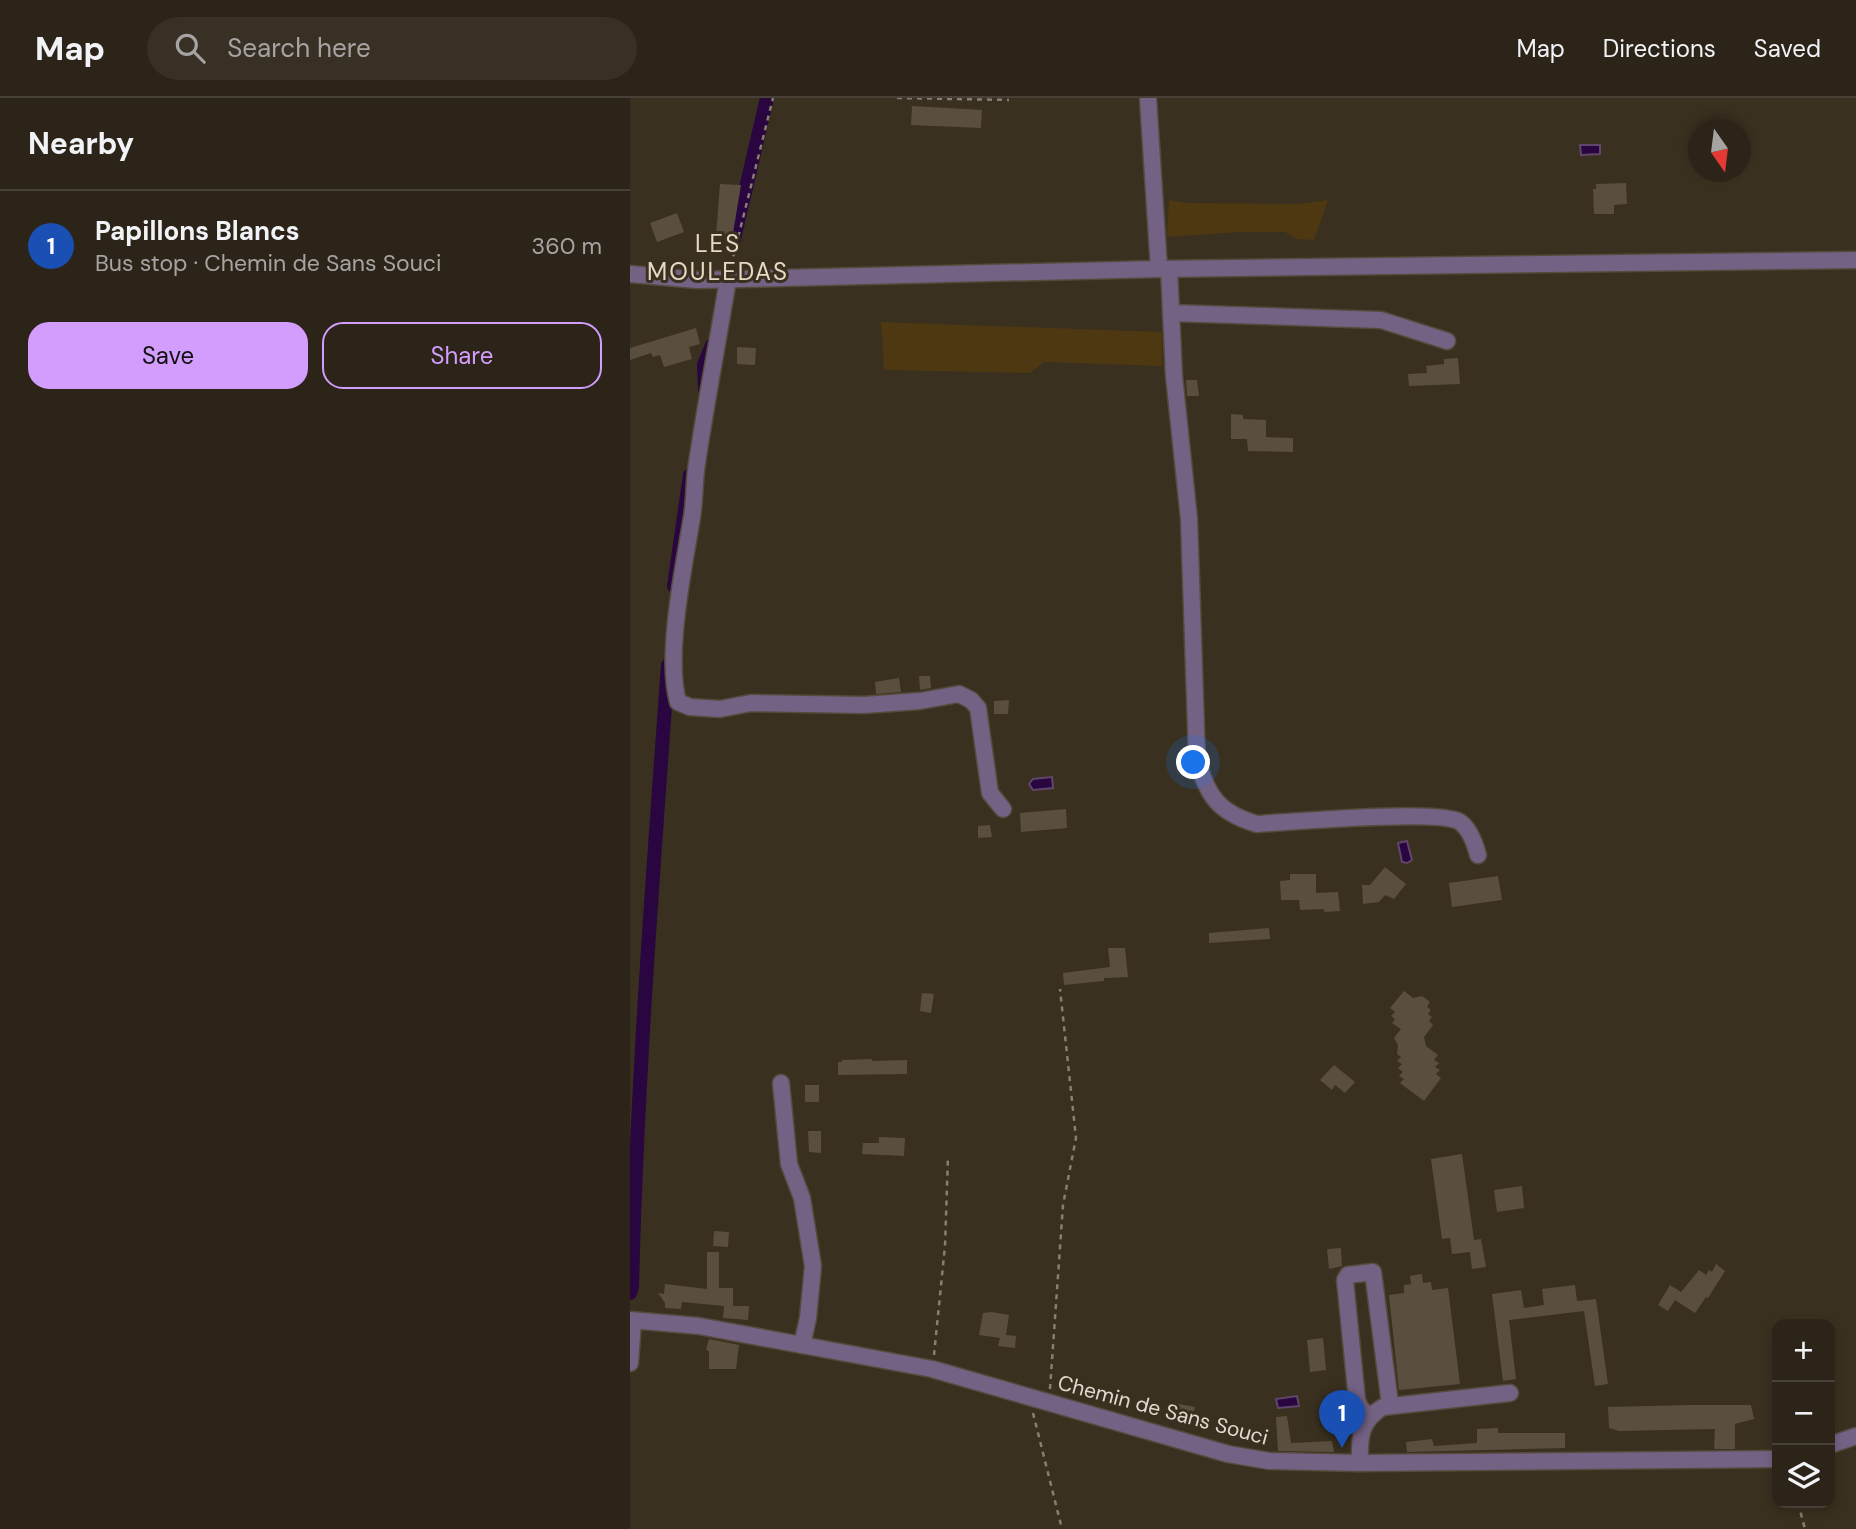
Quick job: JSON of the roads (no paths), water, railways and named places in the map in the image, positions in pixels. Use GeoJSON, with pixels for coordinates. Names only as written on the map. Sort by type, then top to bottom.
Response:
{"type":"FeatureCollection","features":[{"type":"Feature","properties":{"kind":"street"},"geometry":{"type":"LineString","coordinates":[[1148,98],[1189,519],[1197,759],[1203,783],[1217,804],[1239,818],[1257,824],[1423,816],[1454,819],[1463,824],[1478,855]]}},
{"type":"Feature","properties":{"kind":"street"},"geometry":{"type":"LineString","coordinates":[[630,274],[697,280],[1856,260]]}},
{"type":"Feature","properties":{"kind":"street"},"geometry":{"type":"LineString","coordinates":[[727,279],[696,465],[693,514],[685,555],[675,646],[674,684],[678,702],[690,707],[720,709],[751,703],[864,705],[920,701],[959,694],[971,700],[978,709],[990,793],[1003,809]]}},
{"type":"Feature","properties":{"kind":"street"},"geometry":{"type":"LineString","coordinates":[[1171,313],[1381,320],[1447,341]]}},
{"type":"Feature","properties":{"kind":"street"},"geometry":{"type":"LineString","coordinates":[[781,1083],[789,1164],[802,1198],[813,1266],[808,1318],[802,1345]]}},
{"type":"Feature","properties":{"kind":"street"},"geometry":{"type":"LineString","coordinates":[[1370,1416],[1361,1409],[1357,1400],[1345,1280],[1348,1275],[1373,1272],[1390,1404]]}},
{"type":"Feature","properties":{"kind":"street"},"geometry":{"type":"LineString","coordinates":[[630,1363],[632,1321]]}},
{"type":"Feature","properties":{"kind":"street","name":"Chemin de Sans Souci"},"geometry":{"type":"LineString","coordinates":[[632,1321],[699,1326],[932,1369],[1228,1454],[1269,1461],[1360,1463],[1772,1459]]}},
{"type":"Feature","properties":{"kind":"street"},"geometry":{"type":"LineString","coordinates":[[1360,1463],[1360,1430],[1370,1416],[1390,1404],[1510,1393]]}},
{"type":"Feature","properties":{"kind":"street"},"geometry":{"type":"LineString","coordinates":[[1835,1443],[1856,1436]]}},
{"type":"Feature","properties":{"kind":"waterway"},"geometry":{"type":"LineString","coordinates":[[734,239],[767,98]]}},
{"type":"Feature","properties":{"kind":"waterway"},"geometry":{"type":"LineString","coordinates":[[705,389],[704,365],[712,345]]}},
{"type":"Feature","properties":{"kind":"waterway"},"geometry":{"type":"LineString","coordinates":[[674,586],[690,475]]}},
{"type":"Feature","properties":{"kind":"waterway"},"geometry":{"type":"LineString","coordinates":[[630,1293],[646,976],[668,665]]}},
{"type":"Feature","properties":{"kind":"place","name":"Papillons Blancs"},"geometry":{"type":"Point","coordinates":[1342,1448]}},
{"type":"Feature","properties":{"kind":"district","name":"LES MOULEDAS"},"geometry":{"type":"Point","coordinates":[718,257]}}]}
